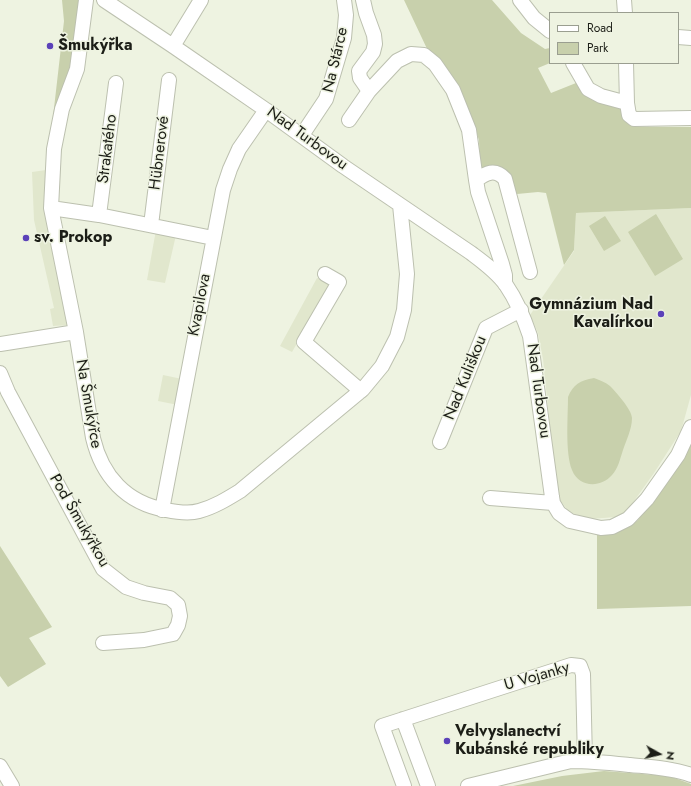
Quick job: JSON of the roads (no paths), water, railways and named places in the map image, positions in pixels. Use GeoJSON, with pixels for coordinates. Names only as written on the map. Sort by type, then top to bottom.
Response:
{"type":"FeatureCollection","features":[{"type":"Feature","properties":{"kind":"street","name":"Na Šmukýřce"},"geometry":{"type":"LineString","coordinates":[[86,0],[77,69],[62,109],[54,149],[51,208],[76,332],[97,454],[106,472],[114,483],[129,496],[145,505],[177,513],[198,512],[220,503],[240,490],[361,391],[382,366],[397,337],[404,310],[407,274],[400,205]]}},
{"type":"Feature","properties":{"kind":"street","name":"Nad Turbovou"},"geometry":{"type":"LineString","coordinates":[[104,0],[266,110],[400,205],[471,253],[489,267],[505,284],[521,310],[530,336],[535,363],[553,503]]}},
{"type":"Feature","properties":{"kind":"street"},"geometry":{"type":"LineString","coordinates":[[173,46],[201,0]]}},
{"type":"Feature","properties":{"kind":"street","name":"Na Stárce"},"geometry":{"type":"LineString","coordinates":[[302,135],[326,99],[344,38],[346,15],[344,0]]}},
{"type":"Feature","properties":{"kind":"street","name":"Na Stárce"},"geometry":{"type":"LineString","coordinates":[[363,0],[376,44],[373,52],[359,71],[360,78],[369,91]]}},
{"type":"Feature","properties":{"kind":"street"},"geometry":{"type":"LineString","coordinates":[[520,0],[534,18],[549,30]]}},
{"type":"Feature","properties":{"kind":"street"},"geometry":{"type":"LineString","coordinates":[[624,0],[625,12]]}},
{"type":"Feature","properties":{"kind":"street"},"geometry":{"type":"LineString","coordinates":[[679,37],[691,38]]}},
{"type":"Feature","properties":{"kind":"street","name":"Na Stárce"},"geometry":{"type":"LineString","coordinates":[[349,120],[369,91],[397,61],[411,54],[424,55],[435,64]]}},
{"type":"Feature","properties":{"kind":"street","name":"Nad Turbovou"},"geometry":{"type":"LineString","coordinates":[[435,64],[453,90],[469,130],[476,180],[489,227],[505,275],[505,284]]}},
{"type":"Feature","properties":{"kind":"street"},"geometry":{"type":"LineString","coordinates":[[574,64],[588,89],[601,96],[627,103]]}},
{"type":"Feature","properties":{"kind":"street"},"geometry":{"type":"LineString","coordinates":[[626,64],[627,103],[629,115],[634,119],[691,118]]}},
{"type":"Feature","properties":{"kind":"street","name":"Hübnerové"},"geometry":{"type":"LineString","coordinates":[[151,225],[169,80]]}},
{"type":"Feature","properties":{"kind":"street","name":"Strakatého"},"geometry":{"type":"LineString","coordinates":[[99,215],[116,83]]}},
{"type":"Feature","properties":{"kind":"street","name":"Kvapilova"},"geometry":{"type":"LineString","coordinates":[[162,510],[223,190],[239,149],[266,110]]}},
{"type":"Feature","properties":{"kind":"street"},"geometry":{"type":"LineString","coordinates":[[476,180],[493,172],[501,174],[505,179],[530,272]]}},
{"type":"Feature","properties":{"kind":"street"},"geometry":{"type":"LineString","coordinates":[[51,208],[99,215],[213,238]]}},
{"type":"Feature","properties":{"kind":"street"},"geometry":{"type":"LineString","coordinates":[[325,274],[339,282],[304,342],[361,391]]}},
{"type":"Feature","properties":{"kind":"street","name":"Nad Kuliškou"},"geometry":{"type":"LineString","coordinates":[[440,442],[486,328],[521,310]]}},
{"type":"Feature","properties":{"kind":"street"},"geometry":{"type":"LineString","coordinates":[[0,344],[76,332]]}},
{"type":"Feature","properties":{"kind":"street","name":"Pod Šmukýřkou"},"geometry":{"type":"LineString","coordinates":[[0,373],[8,392],[103,569],[126,587],[144,593],[170,598],[178,605],[180,616],[178,625],[173,634],[144,640],[103,643]]}},
{"type":"Feature","properties":{"kind":"street"},"geometry":{"type":"LineString","coordinates":[[490,498],[553,503],[559,513],[570,521],[601,528],[612,527],[628,519],[647,499],[678,455],[691,426]]}},
{"type":"Feature","properties":{"kind":"street","name":"U Vojanky"},"geometry":{"type":"LineString","coordinates":[[404,786],[382,726],[571,665],[580,666],[584,674],[585,761]]}},
{"type":"Feature","properties":{"kind":"street"},"geometry":{"type":"LineString","coordinates":[[403,719],[428,786]]}},
{"type":"Feature","properties":{"kind":"street"},"geometry":{"type":"LineString","coordinates":[[468,786],[571,761],[653,767],[691,775]]}},
{"type":"Feature","properties":{"kind":"street"},"geometry":{"type":"LineString","coordinates":[[0,766],[12,786]]}},
{"type":"Feature","properties":{"kind":"place","name":"Šmukýřka"},"geometry":{"type":"Point","coordinates":[50,46]}},
{"type":"Feature","properties":{"kind":"place","name":"sv. Prokop"},"geometry":{"type":"Point","coordinates":[26,238]}},
{"type":"Feature","properties":{"kind":"place","name":"Gymnázium Nad Kavalírkou"},"geometry":{"type":"Point","coordinates":[661,314]}},
{"type":"Feature","properties":{"kind":"place","name":"Velvyslanectví Kubánské republiky"},"geometry":{"type":"Point","coordinates":[447,741]}}]}
